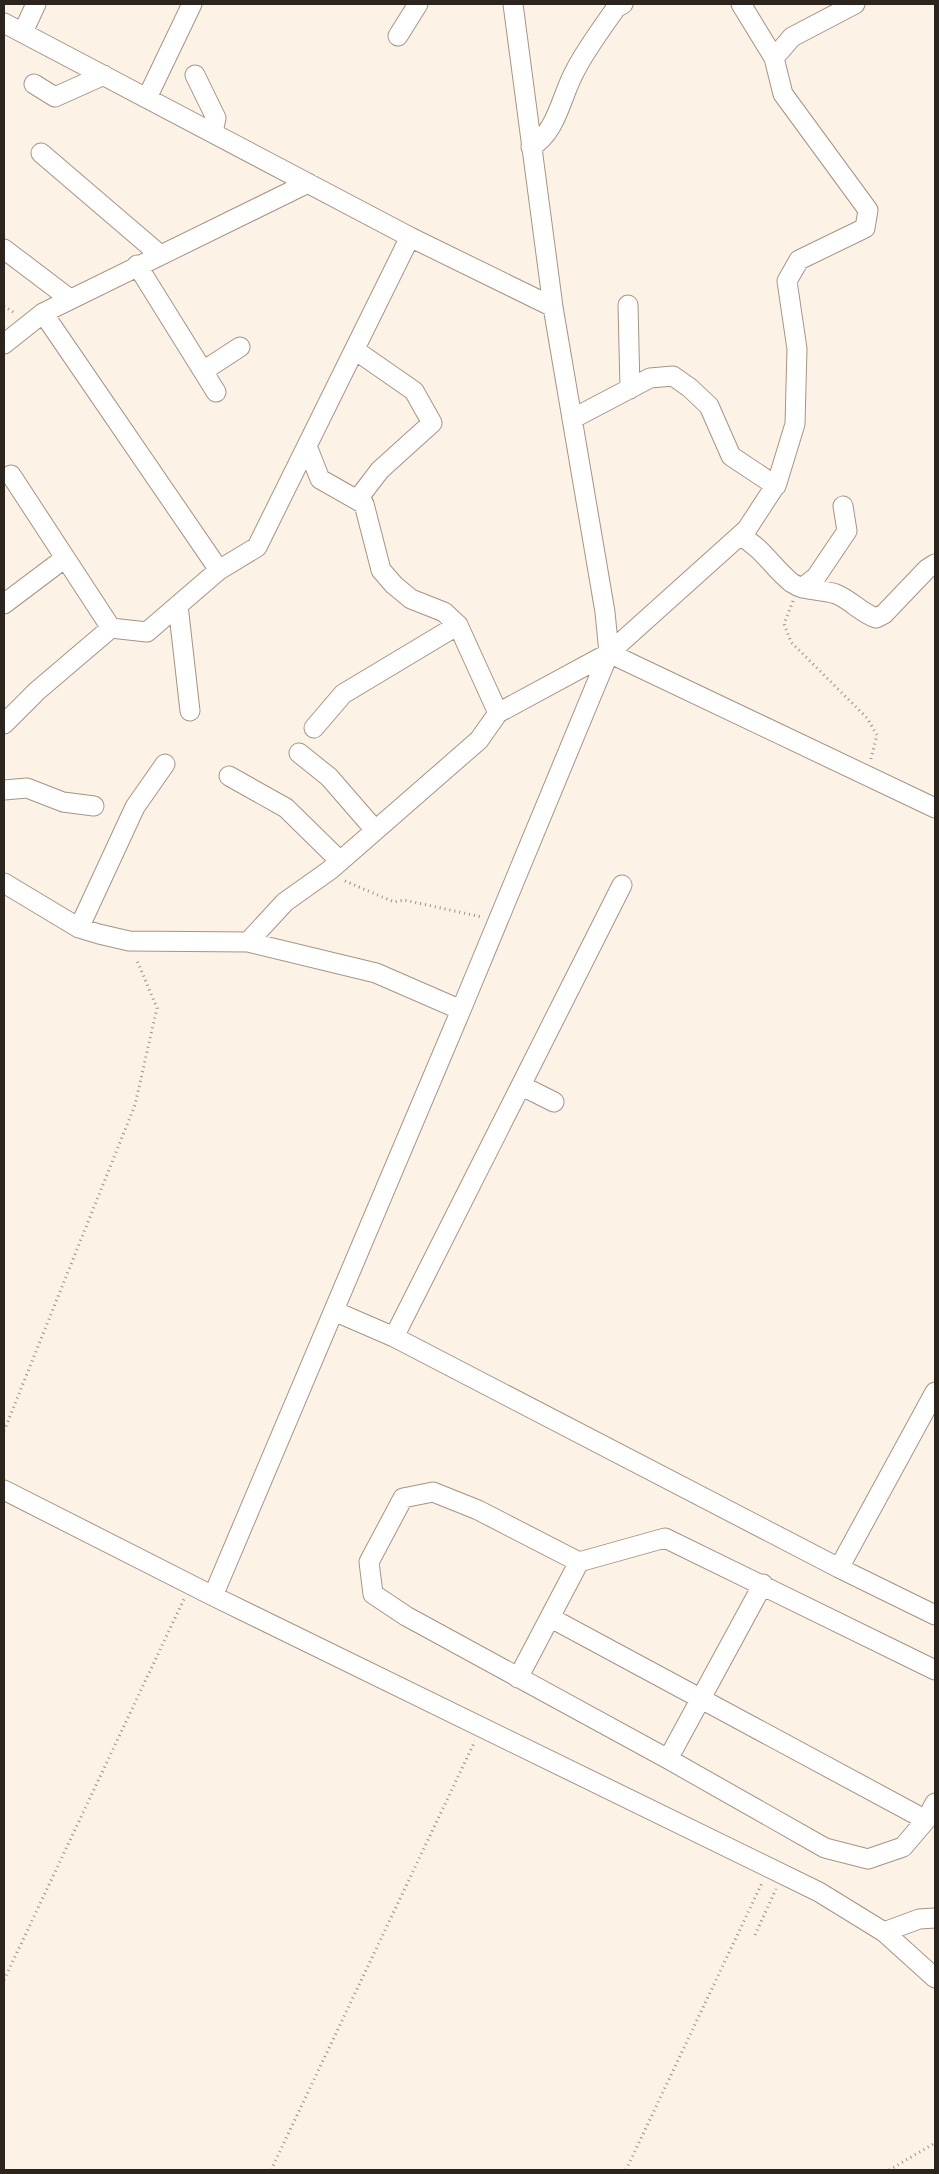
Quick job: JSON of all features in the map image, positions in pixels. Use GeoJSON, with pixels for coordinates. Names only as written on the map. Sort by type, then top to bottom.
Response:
{"type":"FeatureCollection","features":[{"type":"Feature","properties":{"kind":"street"},"geometry":{"type":"LineString","coordinates":[[23,32],[36,4]]}},
{"type":"Feature","properties":{"kind":"street"},"geometry":{"type":"LineString","coordinates":[[147,98],[192,4]]}},
{"type":"Feature","properties":{"kind":"street"},"geometry":{"type":"LineString","coordinates":[[398,36],[418,4]]}},
{"type":"Feature","properties":{"kind":"street"},"geometry":{"type":"LineString","coordinates":[[213,1596],[461,1010],[609,653],[605,612],[553,308],[513,4]]}},
{"type":"Feature","properties":{"kind":"street"},"geometry":{"type":"LineString","coordinates":[[248,942],[285,902],[336,865],[479,740],[498,713],[609,653],[748,529],[776,486],[795,424],[797,348],[787,281],[799,260],[865,228],[868,210],[783,94],[774,58],[741,4]]}},
{"type":"Feature","properties":{"kind":"street"},"geometry":{"type":"LineString","coordinates":[[774,58],[792,37],[855,4]]}},
{"type":"Feature","properties":{"kind":"street"},"geometry":{"type":"LineString","coordinates":[[531,147],[540,142],[550,130],[575,70],[617,5]]}},
{"type":"Feature","properties":{"kind":"street"},"geometry":{"type":"LineString","coordinates":[[4,23],[410,237],[553,308]]}},
{"type":"Feature","properties":{"kind":"street"},"geometry":{"type":"LineString","coordinates":[[34,84],[55,97],[104,75]]}},
{"type":"Feature","properties":{"kind":"street"},"geometry":{"type":"LineString","coordinates":[[195,75],[216,118],[213,132]]}},
{"type":"Feature","properties":{"kind":"street"},"geometry":{"type":"LineString","coordinates":[[42,154],[159,254]]}},
{"type":"Feature","properties":{"kind":"street"},"geometry":{"type":"LineString","coordinates":[[4,344],[43,313],[159,254],[308,183]]}},
{"type":"Feature","properties":{"kind":"street"},"geometry":{"type":"LineString","coordinates":[[4,724],[37,691],[111,628],[147,632],[219,570],[257,547],[410,237]]}},
{"type":"Feature","properties":{"kind":"street"},"geometry":{"type":"LineString","coordinates":[[4,249],[70,299]]}},
{"type":"Feature","properties":{"kind":"street"},"geometry":{"type":"LineString","coordinates":[[137,265],[216,392]]}},
{"type":"Feature","properties":{"kind":"street"},"geometry":{"type":"LineString","coordinates":[[628,305],[630,389]]}},
{"type":"Feature","properties":{"kind":"street"},"geometry":{"type":"LineString","coordinates":[[43,313],[219,570]]}},
{"type":"Feature","properties":{"kind":"street"},"geometry":{"type":"LineString","coordinates":[[203,371],[240,347]]}},
{"type":"Feature","properties":{"kind":"street"},"geometry":{"type":"LineString","coordinates":[[355,350],[414,391],[438,422],[380,470],[356,500]]}},
{"type":"Feature","properties":{"kind":"street"},"geometry":{"type":"LineString","coordinates":[[572,418],[650,378],[673,376],[690,388],[709,406],[731,456],[776,486]]}},
{"type":"Feature","properties":{"kind":"street"},"geometry":{"type":"LineString","coordinates":[[307,446],[320,480],[364,504],[381,570],[394,585],[411,598],[444,612],[458,625],[498,713]]}},
{"type":"Feature","properties":{"kind":"street"},"geometry":{"type":"LineString","coordinates":[[6,473],[111,628]]}},
{"type":"Feature","properties":{"kind":"street"},"geometry":{"type":"LineString","coordinates":[[802,588],[816,577],[847,531],[843,506]]}},
{"type":"Feature","properties":{"kind":"street"},"geometry":{"type":"LineString","coordinates":[[740,536],[752,542],[791,582],[802,588],[838,594],[866,615],[876,618],[884,614],[935,564]]}},
{"type":"Feature","properties":{"kind":"street"},"geometry":{"type":"LineString","coordinates":[[4,604],[65,558]]}},
{"type":"Feature","properties":{"kind":"street"},"geometry":{"type":"LineString","coordinates":[[178,605],[190,711]]}},
{"type":"Feature","properties":{"kind":"street"},"geometry":{"type":"LineString","coordinates":[[314,728],[343,694],[458,625]]}},
{"type":"Feature","properties":{"kind":"street"},"geometry":{"type":"LineString","coordinates":[[609,653],[935,808]]}},
{"type":"Feature","properties":{"kind":"street"},"geometry":{"type":"LineString","coordinates":[[299,753],[329,777],[375,830]]}},
{"type":"Feature","properties":{"kind":"street"},"geometry":{"type":"LineString","coordinates":[[79,928],[135,807],[165,764]]}},
{"type":"Feature","properties":{"kind":"street"},"geometry":{"type":"LineString","coordinates":[[229,776],[286,808],[336,865]]}},
{"type":"Feature","properties":{"kind":"street"},"geometry":{"type":"LineString","coordinates":[[4,790],[27,788],[63,802],[94,806]]}},
{"type":"Feature","properties":{"kind":"street"},"geometry":{"type":"LineString","coordinates":[[4,883],[79,928],[129,941],[248,942],[376,973],[461,1010]]}},
{"type":"Feature","properties":{"kind":"street"},"geometry":{"type":"LineString","coordinates":[[394,1337],[622,885]]}},
{"type":"Feature","properties":{"kind":"street"},"geometry":{"type":"LineString","coordinates":[[522,1086],[554,1102]]}},
{"type":"Feature","properties":{"kind":"street"},"geometry":{"type":"LineString","coordinates":[[334,1311],[394,1337],[839,1568],[935,1614]]}},
{"type":"Feature","properties":{"kind":"street"},"geometry":{"type":"LineString","coordinates":[[839,1568],[935,1392]]}},
{"type":"Feature","properties":{"kind":"street"},"geometry":{"type":"LineString","coordinates":[[4,1490],[213,1596],[819,1892],[884,1932],[935,1978]]}},
{"type":"Feature","properties":{"kind":"street"},"geometry":{"type":"LineString","coordinates":[[935,1670],[763,1584],[665,1538],[579,1562],[478,1510],[433,1492],[403,1498],[369,1562],[373,1594],[406,1616],[668,1759],[826,1848],[868,1859],[903,1847],[926,1820],[935,1803]]}},
{"type":"Feature","properties":{"kind":"street"},"geometry":{"type":"LineString","coordinates":[[518,1678],[579,1562]]}},
{"type":"Feature","properties":{"kind":"street"},"geometry":{"type":"LineString","coordinates":[[668,1759],[763,1584]]}},
{"type":"Feature","properties":{"kind":"street"},"geometry":{"type":"LineString","coordinates":[[551,1618],[700,1700],[926,1820]]}},
{"type":"Feature","properties":{"kind":"street"},"geometry":{"type":"LineString","coordinates":[[884,1932],[920,1919],[935,1918]]}},
{"type":"Feature","properties":{"kind":"path"},"geometry":{"type":"LineString","coordinates":[[802,588],[789,606],[784,624],[791,642],[866,718],[877,735],[869,763]]}},
{"type":"Feature","properties":{"kind":"path"},"geometry":{"type":"LineString","coordinates":[[336,865],[345,880],[394,902],[404,900],[498,920]]}},
{"type":"Feature","properties":{"kind":"path"},"geometry":{"type":"LineString","coordinates":[[4,1431],[135,1105],[156,1008],[129,941]]}},
{"type":"Feature","properties":{"kind":"path"},"geometry":{"type":"LineString","coordinates":[[4,1980],[190,1584]]}},
{"type":"Feature","properties":{"kind":"path"},"geometry":{"type":"LineString","coordinates":[[271,2170],[482,1727]]}},
{"type":"Feature","properties":{"kind":"path"},"geometry":{"type":"LineString","coordinates":[[755,1935],[775,1871]]}},
{"type":"Feature","properties":{"kind":"path"},"geometry":{"type":"LineString","coordinates":[[626,2170],[775,1871]]}},
{"type":"Feature","properties":{"kind":"path"},"geometry":{"type":"LineString","coordinates":[[889,2170],[935,2143]]}}]}
